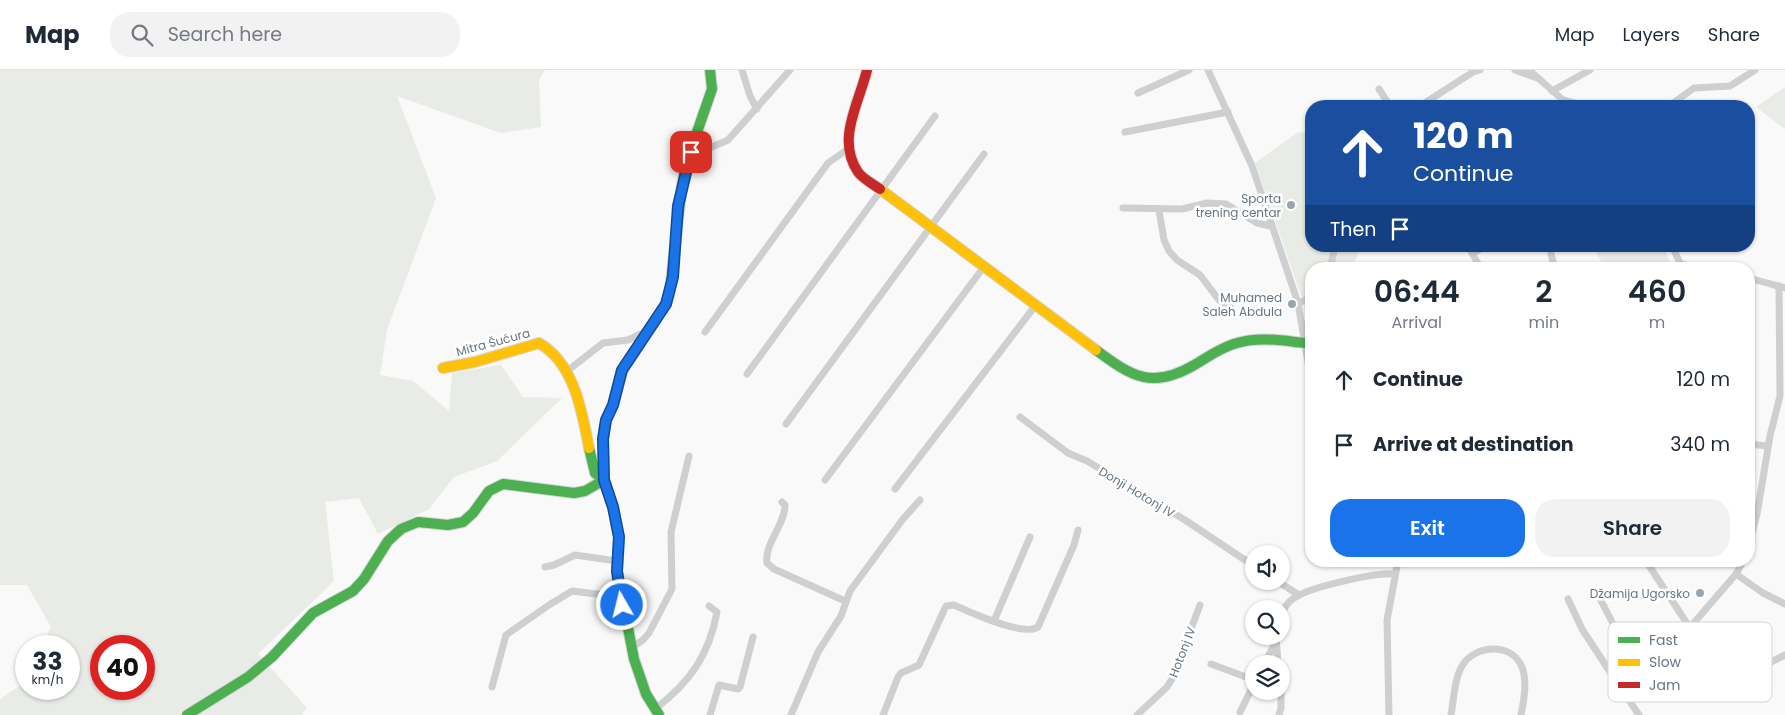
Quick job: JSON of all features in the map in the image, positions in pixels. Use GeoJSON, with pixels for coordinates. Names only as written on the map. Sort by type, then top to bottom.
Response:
{"type":"FeatureCollection","features":[{"type":"Feature","properties":{"kind":"street"},"geometry":{"type":"LineString","coordinates":[[187,715],[257,672],[313,613],[344,598],[359,586],[385,546],[400,530],[410,524],[424,521],[451,526],[461,523],[466,520],[487,492],[495,486],[503,484],[574,493],[585,491],[604,480],[603,439],[606,420],[613,405],[622,370],[666,304],[670,290],[674,264],[678,206],[693,145],[712,89],[710,70]]}},
{"type":"Feature","properties":{"kind":"street"},"geometry":{"type":"LineString","coordinates":[[742,70],[750,96],[757,109]]}},
{"type":"Feature","properties":{"kind":"street"},"geometry":{"type":"LineString","coordinates":[[693,145],[712,147],[728,140],[790,70]]}},
{"type":"Feature","properties":{"kind":"street"},"geometry":{"type":"LineString","coordinates":[[866,70],[864,83],[850,122],[848,149],[852,163],[859,174],[928,228],[1121,369],[1131,375],[1152,380],[1173,377],[1215,352],[1239,342],[1252,340],[1305,342]]}},
{"type":"Feature","properties":{"kind":"street"},"geometry":{"type":"LineString","coordinates":[[1138,93],[1189,70]]}},
{"type":"Feature","properties":{"kind":"street"},"geometry":{"type":"LineString","coordinates":[[1208,70],[1252,166],[1270,226],[1298,303],[1305,337]]}},
{"type":"Feature","properties":{"kind":"street"},"geometry":{"type":"LineString","coordinates":[[1429,100],[1469,74],[1480,70]]}},
{"type":"Feature","properties":{"kind":"street"},"geometry":{"type":"LineString","coordinates":[[1514,70],[1540,79]]}},
{"type":"Feature","properties":{"kind":"street"},"geometry":{"type":"LineString","coordinates":[[1529,70],[1563,100]]}},
{"type":"Feature","properties":{"kind":"street"},"geometry":{"type":"LineString","coordinates":[[1552,91],[1590,70]]}},
{"type":"Feature","properties":{"kind":"street"},"geometry":{"type":"LineString","coordinates":[[1677,100],[1694,88],[1730,86],[1755,70]]}},
{"type":"Feature","properties":{"kind":"street"},"geometry":{"type":"LineString","coordinates":[[1379,90],[1386,100]]}},
{"type":"Feature","properties":{"kind":"street"},"geometry":{"type":"LineString","coordinates":[[1125,132],[1228,112]]}},
{"type":"Feature","properties":{"kind":"street"},"geometry":{"type":"LineString","coordinates":[[747,374],[935,116]]}},
{"type":"Feature","properties":{"kind":"street"},"geometry":{"type":"LineString","coordinates":[[705,332],[828,163],[848,149]]}},
{"type":"Feature","properties":{"kind":"street"},"geometry":{"type":"LineString","coordinates":[[786,424],[984,154]]}},
{"type":"Feature","properties":{"kind":"street"},"geometry":{"type":"LineString","coordinates":[[1123,208],[1159,210],[1182,209],[1207,203],[1226,204],[1257,223],[1270,226]]}},
{"type":"Feature","properties":{"kind":"street"},"geometry":{"type":"LineString","coordinates":[[1159,210],[1164,240],[1169,251],[1177,260],[1200,275],[1219,300],[1231,308]]}},
{"type":"Feature","properties":{"kind":"street"},"geometry":{"type":"LineString","coordinates":[[1551,254],[1553,262]]}},
{"type":"Feature","properties":{"kind":"street"},"geometry":{"type":"LineString","coordinates":[[825,480],[984,268]]}},
{"type":"Feature","properties":{"kind":"street"},"geometry":{"type":"LineString","coordinates":[[1755,280],[1782,287],[1780,396],[1768,446],[1755,522]]}},
{"type":"Feature","properties":{"kind":"street"},"geometry":{"type":"LineString","coordinates":[[1298,303],[1305,300]]}},
{"type":"Feature","properties":{"kind":"street"},"geometry":{"type":"LineString","coordinates":[[895,489],[1035,306]]}},
{"type":"Feature","properties":{"kind":"street"},"geometry":{"type":"LineString","coordinates":[[566,372],[603,343],[628,340],[647,331]]}},
{"type":"Feature","properties":{"kind":"street","name":"Mitra Šućura"},"geometry":{"type":"LineString","coordinates":[[443,368],[475,362],[539,343],[552,348],[566,372],[585,420],[595,473],[604,480],[612,500],[619,537],[617,561],[621,597],[630,648],[639,679],[657,712]]}},
{"type":"Feature","properties":{"kind":"street","name":"Donji Hotonj IV"},"geometry":{"type":"LineString","coordinates":[[1020,417],[1068,453],[1087,461],[1176,515],[1245,560]]}},
{"type":"Feature","properties":{"kind":"street"},"geometry":{"type":"LineString","coordinates":[[1755,445],[1768,446]]}},
{"type":"Feature","properties":{"kind":"street"},"geometry":{"type":"LineString","coordinates":[[630,648],[643,640],[672,590],[670,532],[689,456]]}},
{"type":"Feature","properties":{"kind":"street"},"geometry":{"type":"LineString","coordinates":[[791,715],[818,652],[841,616],[845,601],[871,561],[920,500]]}},
{"type":"Feature","properties":{"kind":"street"},"geometry":{"type":"LineString","coordinates":[[782,502],[785,510],[768,554],[767,563],[774,570],[845,601]]}},
{"type":"Feature","properties":{"kind":"street"},"geometry":{"type":"LineString","coordinates":[[884,715],[898,677],[901,673],[919,665],[946,606],[954,605],[994,621],[1031,630],[1038,627],[1074,545],[1078,530]]}},
{"type":"Feature","properties":{"kind":"street"},"geometry":{"type":"LineString","coordinates":[[994,621],[1030,537]]}},
{"type":"Feature","properties":{"kind":"street"},"geometry":{"type":"LineString","coordinates":[[545,567],[575,555],[617,561]]}},
{"type":"Feature","properties":{"kind":"street"},"geometry":{"type":"LineString","coordinates":[[1389,715],[1387,620],[1397,567]]}},
{"type":"Feature","properties":{"kind":"street"},"geometry":{"type":"LineString","coordinates":[[1650,567],[1686,622]]}},
{"type":"Feature","properties":{"kind":"street"},"geometry":{"type":"LineString","coordinates":[[1695,622],[1740,567]]}},
{"type":"Feature","properties":{"kind":"street"},"geometry":{"type":"LineString","coordinates":[[1290,602],[1299,595],[1360,577],[1385,573],[1395,574]]}},
{"type":"Feature","properties":{"kind":"street"},"geometry":{"type":"LineString","coordinates":[[1736,574],[1763,593],[1785,604]]}},
{"type":"Feature","properties":{"kind":"street"},"geometry":{"type":"LineString","coordinates":[[1290,589],[1299,595]]}},
{"type":"Feature","properties":{"kind":"street"},"geometry":{"type":"LineString","coordinates":[[492,687],[504,639],[549,605],[572,591],[621,597]]}},
{"type":"Feature","properties":{"kind":"street"},"geometry":{"type":"LineString","coordinates":[[1597,593],[1612,622]]}},
{"type":"Feature","properties":{"kind":"street"},"geometry":{"type":"LineString","coordinates":[[1568,599],[1582,629],[1608,669]]}},
{"type":"Feature","properties":{"kind":"street"},"geometry":{"type":"LineString","coordinates":[[657,712],[682,687],[701,659],[716,612],[710,606]]}},
{"type":"Feature","properties":{"kind":"street","name":"Hotonj IV"},"geometry":{"type":"LineString","coordinates":[[1137,715],[1167,687],[1172,679],[1200,606]]}},
{"type":"Feature","properties":{"kind":"street"},"geometry":{"type":"LineString","coordinates":[[710,715],[719,685],[738,689],[740,687],[753,637]]}},
{"type":"Feature","properties":{"kind":"street"},"geometry":{"type":"LineString","coordinates":[[1451,715],[1462,665],[1471,655],[1483,649],[1491,649],[1507,652],[1522,666],[1524,682],[1521,715]]}},
{"type":"Feature","properties":{"kind":"street"},"geometry":{"type":"LineString","coordinates":[[1772,662],[1785,655]]}},
{"type":"Feature","properties":{"kind":"street"},"geometry":{"type":"LineString","coordinates":[[1211,664],[1245,677]]}},
{"type":"Feature","properties":{"kind":"street"},"geometry":{"type":"LineString","coordinates":[[1240,712],[1246,700]]}},
{"type":"Feature","properties":{"kind":"street"},"geometry":{"type":"LineString","coordinates":[[1279,715],[1281,700]]}},
{"type":"Feature","properties":{"kind":"street"},"geometry":{"type":"LineString","coordinates":[[1630,702],[1639,715]]}},
{"type":"Feature","properties":{"kind":"shaded area"},"geometry":{"type":"Polygon","coordinates":[[[0,70],[545,70],[539,80],[541,127],[501,133],[397,96],[436,198],[387,330],[380,375],[413,381],[449,411],[452,373],[501,365],[523,397],[562,398],[497,461],[454,477],[429,509],[378,534],[359,498],[325,502],[334,581],[258,654],[307,708],[301,715],[0,715],[0,699],[15,689],[15,700],[80,700],[80,635],[47,635],[51,627],[27,585],[0,585],[0,70]]]}},
{"type":"Feature","properties":{"kind":"shaded area"},"geometry":{"type":"Polygon","coordinates":[[[1785,87],[1785,129],[1756,107],[1785,87]]]}},
{"type":"Feature","properties":{"kind":"shaded area","name":"Sporta trening centar"},"geometry":{"type":"Polygon","coordinates":[[[1298,132],[1305,133],[1305,252],[1359,252],[1354,262],[1305,262],[1305,307],[1255,163],[1298,132]]]}},
{"type":"Feature","properties":{"kind":"shaded area"},"geometry":{"type":"Polygon","coordinates":[[[1596,252],[1666,252],[1670,262],[1601,262],[1596,252]]]}},
{"type":"Feature","properties":{"kind":"traffic: fast"},"geometry":{"type":"LineString","coordinates":[[604,480],[603,439],[606,420],[613,405],[622,371],[666,304],[670,290],[682,185],[687,161],[712,89],[710,70]]}},
{"type":"Feature","properties":{"kind":"traffic: fast"},"geometry":{"type":"LineString","coordinates":[[1096,350],[1132,373],[1143,377],[1155,378],[1167,377],[1181,372],[1221,349],[1245,341],[1272,340],[1305,343]]}},
{"type":"Feature","properties":{"kind":"traffic: fast"},"geometry":{"type":"LineString","coordinates":[[589,448],[595,473],[604,480],[613,507],[619,537],[617,571],[634,659],[646,694],[659,715]]}},
{"type":"Feature","properties":{"kind":"traffic: fast"},"geometry":{"type":"LineString","coordinates":[[187,715],[248,677],[272,657],[313,613],[353,591],[364,579],[388,541],[401,529],[418,522],[448,525],[463,522],[473,513],[489,491],[503,484],[574,493],[585,491],[604,480]]}},
{"type":"Feature","properties":{"kind":"traffic: slow"},"geometry":{"type":"LineString","coordinates":[[880,189],[1096,350]]}},
{"type":"Feature","properties":{"kind":"traffic: slow"},"geometry":{"type":"LineString","coordinates":[[443,368],[475,362],[539,343],[561,363],[568,375],[579,404],[589,448]]}},
{"type":"Feature","properties":{"kind":"traffic: jam"},"geometry":{"type":"LineString","coordinates":[[867,70],[851,121],[849,147],[852,160],[858,172],[880,189]]}},
{"type":"Feature","properties":{"kind":"place","name":"Sporta trening centar"},"geometry":{"type":"Point","coordinates":[1291,205]}},
{"type":"Feature","properties":{"kind":"place","name":"Muhamed Saleh Abdula"},"geometry":{"type":"Point","coordinates":[1292,304]}},
{"type":"Feature","properties":{"kind":"place","name":"Džamija Ugorsko"},"geometry":{"type":"Point","coordinates":[1700,593]}},
{"type":"Feature","properties":{"kind":"route"},"geometry":{"type":"LineString","coordinates":[[622,605],[617,571],[619,537],[610,494],[604,480],[603,439],[606,420],[613,405],[622,370],[666,304],[673,277],[678,206],[687,161],[691,152]]}}]}
